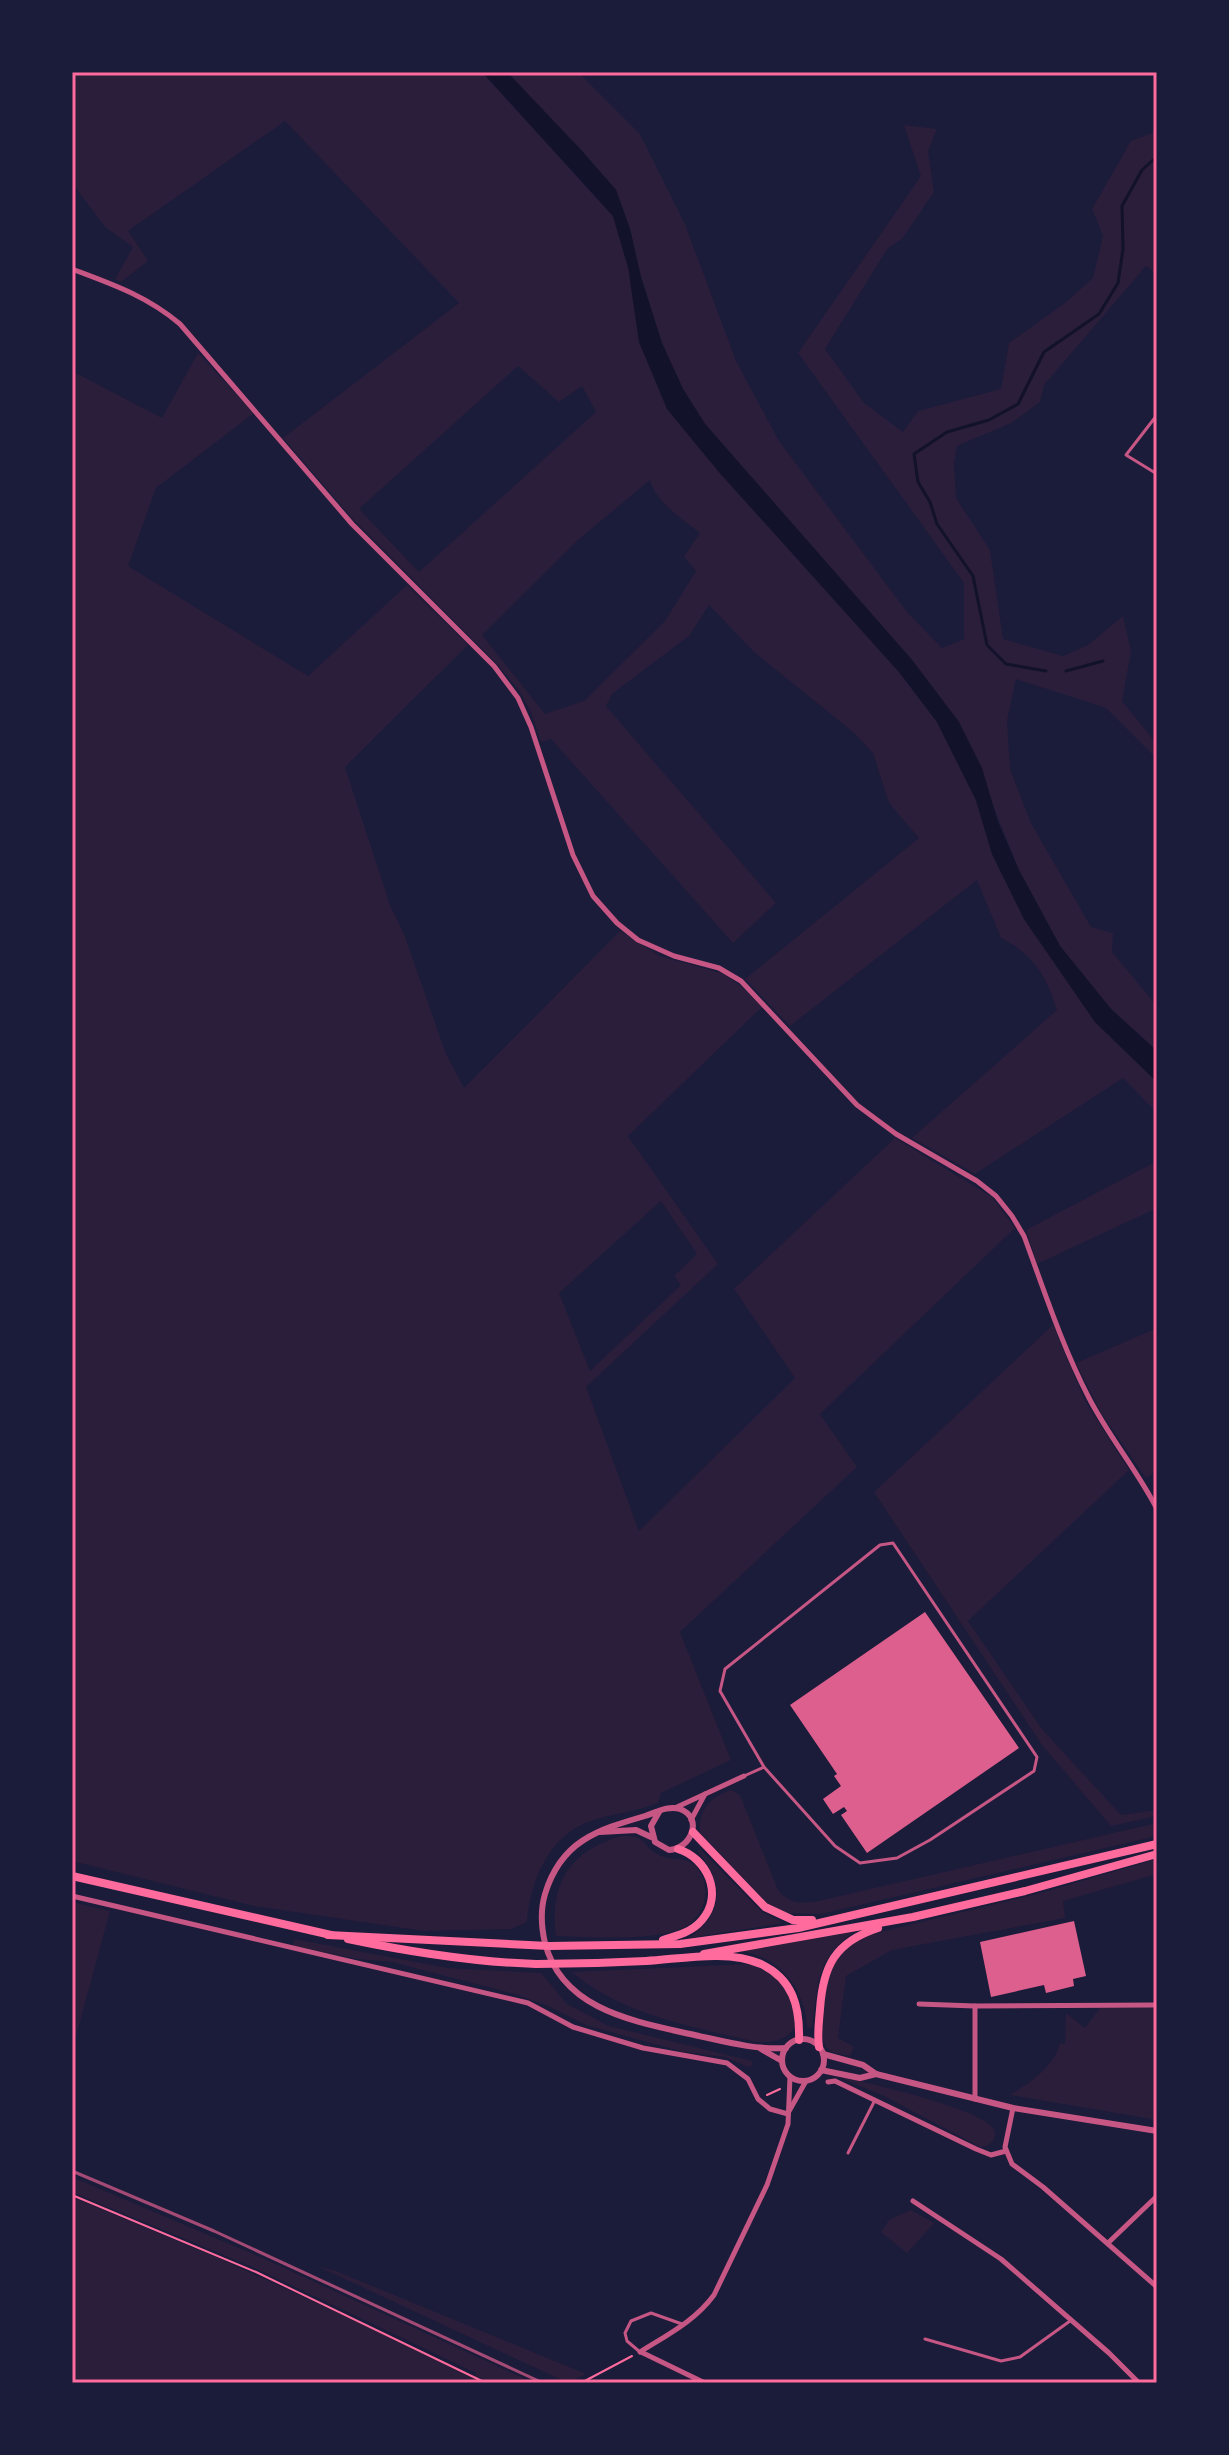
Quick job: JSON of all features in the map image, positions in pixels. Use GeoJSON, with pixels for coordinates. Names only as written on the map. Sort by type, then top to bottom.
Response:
{"type":"FeatureCollection","features":[{"type":"Feature","properties":{"kind":"main road"},"geometry":{"type":"LineString","coordinates":[[693,1832],[747,1889],[777,1914],[806,1921],[848,1915]]}},
{"type":"Feature","properties":{"kind":"main road"},"geometry":{"type":"LineString","coordinates":[[328,1935],[535,1946],[680,1944],[798,1928],[1157,1844]]}},
{"type":"Feature","properties":{"kind":"main road"},"geometry":{"type":"LineString","coordinates":[[618,1944],[676,1937],[689,1931],[705,1917],[711,1905],[711,1881],[702,1864],[688,1852],[678,1849]]}},
{"type":"Feature","properties":{"kind":"main road"},"geometry":{"type":"LineString","coordinates":[[688,1957],[913,1917],[1025,1891],[1157,1854]]}},
{"type":"Feature","properties":{"kind":"main road"},"geometry":{"type":"LineString","coordinates":[[72,1876],[404,1951],[509,1962],[584,1964],[688,1957],[751,1961],[779,1976],[790,1990],[799,2011],[799,2040]]}},
{"type":"Feature","properties":{"kind":"main road"},"geometry":{"type":"LineString","coordinates":[[821,2051],[817,2036],[821,1991],[825,1973],[835,1954],[860,1935],[913,1917]]}},
{"type":"Feature","properties":{"kind":"street"},"geometry":{"type":"LineString","coordinates":[[72,269],[127,289],[159,306],[180,324],[352,524],[494,666],[518,698],[531,727],[573,855],[593,896],[617,923],[638,940],[658,950],[719,968],[741,981],[857,1105],[896,1134],[977,1181],[996,1196],[1024,1236],[1088,1396],[1157,1509]]}},
{"type":"Feature","properties":{"kind":"street"},"geometry":{"type":"LineString","coordinates":[[744,1776],[675,1808],[623,1821],[596,1832],[571,1850],[555,1870],[545,1893],[541,1920],[553,1964],[573,1992],[602,2009],[657,2026],[761,2049],[786,2048],[799,2040],[808,2040],[821,2051],[863,2065],[876,2074],[1013,2108],[1157,2131]]}},
{"type":"Feature","properties":{"kind":"street"},"geometry":{"type":"LineString","coordinates":[[691,1820],[705,1794]]}},
{"type":"Feature","properties":{"kind":"street"},"geometry":{"type":"LineString","coordinates":[[596,1832],[636,1830],[653,1838],[665,1849],[678,1849],[688,1843],[693,1832],[691,1820],[675,1808]]}},
{"type":"Feature","properties":{"kind":"street"},"geometry":{"type":"LineString","coordinates":[[653,1838],[652,1822],[659,1812]]}},
{"type":"Feature","properties":{"kind":"street"},"geometry":{"type":"LineString","coordinates":[[72,1896],[528,2003],[573,2027],[631,2045],[679,2056],[711,2058],[727,2063],[748,2079],[758,2099],[770,2109],[788,2114]]}},
{"type":"Feature","properties":{"kind":"street"},"geometry":{"type":"LineString","coordinates":[[919,2004],[1157,2005]]}},
{"type":"Feature","properties":{"kind":"street"},"geometry":{"type":"LineString","coordinates":[[975,2006],[975,2099]]}},
{"type":"Feature","properties":{"kind":"street"},"geometry":{"type":"LineString","coordinates":[[786,2048],[782,2061],[784,2070],[790,2077],[806,2081],[821,2070],[821,2051]]}},
{"type":"Feature","properties":{"kind":"street"},"geometry":{"type":"LineString","coordinates":[[761,2049],[782,2061]]}},
{"type":"Feature","properties":{"kind":"street"},"geometry":{"type":"LineString","coordinates":[[821,2070],[860,2078],[876,2074]]}},
{"type":"Feature","properties":{"kind":"street"},"geometry":{"type":"LineString","coordinates":[[640,2352],[704,2310],[717,2289],[767,2185],[788,2124],[790,2077]]}},
{"type":"Feature","properties":{"kind":"street"},"geometry":{"type":"LineString","coordinates":[[788,2114],[806,2081]]}},
{"type":"Feature","properties":{"kind":"street"},"geometry":{"type":"LineString","coordinates":[[828,2082],[835,2081],[991,2155],[1006,2151]]}},
{"type":"Feature","properties":{"kind":"street"},"geometry":{"type":"LineString","coordinates":[[1013,2108],[1006,2151],[1017,2169],[1043,2187],[1157,2287]]}},
{"type":"Feature","properties":{"kind":"street"},"geometry":{"type":"LineString","coordinates":[[1108,2243],[1157,2196]]}},
{"type":"Feature","properties":{"kind":"street"},"geometry":{"type":"LineString","coordinates":[[913,2201],[1001,2259],[1139,2383]]}},
{"type":"Feature","properties":{"kind":"street"},"geometry":{"type":"LineString","coordinates":[[640,2352],[705,2383]]}},
{"type":"Feature","properties":{"kind":"lane"},"geometry":{"type":"LineString","coordinates":[[1157,415],[1126,455],[1157,474]]}},
{"type":"Feature","properties":{"kind":"lane"},"geometry":{"type":"LineString","coordinates":[[893,1543],[1037,1757],[1034,1771],[930,1840],[897,1858],[860,1863],[835,1846],[764,1767],[720,1691],[725,1669],[880,1545],[893,1543]]}},
{"type":"Feature","properties":{"kind":"lane"},"geometry":{"type":"LineString","coordinates":[[744,1776],[764,1767]]}},
{"type":"Feature","properties":{"kind":"lane"},"geometry":{"type":"LineString","coordinates":[[848,2153],[875,2100]]}},
{"type":"Feature","properties":{"kind":"lane"},"geometry":{"type":"LineString","coordinates":[[640,2352],[627,2341],[625,2333],[631,2321],[639,2316],[651,2313],[684,2325]]}},
{"type":"Feature","properties":{"kind":"lane"},"geometry":{"type":"LineString","coordinates":[[925,2339],[1001,2361],[1020,2357],[1070,2321]]}},
{"type":"Feature","properties":{"kind":"path"},"geometry":{"type":"LineString","coordinates":[[758,2099],[776,2090],[785,2090]]}},
{"type":"Feature","properties":{"kind":"path"},"geometry":{"type":"LineString","coordinates":[[72,2195],[256,2272],[486,2383]]}},
{"type":"Feature","properties":{"kind":"path"},"geometry":{"type":"LineString","coordinates":[[581,2383],[640,2352]]}},
{"type":"Feature","properties":{"kind":"shaded area"},"geometry":{"type":"Polygon","coordinates":[[[72,72],[482,72],[613,216],[628,267],[718,471],[899,672],[937,722],[976,800],[992,854],[1024,919],[1095,1022],[1157,1082],[1157,1113],[1123,1078],[975,1174],[912,1138],[1057,1010],[1049,987],[1030,959],[1001,938],[977,880],[790,1026],[745,979],[919,838],[889,803],[873,753],[853,732],[754,652],[709,605],[689,636],[612,694],[606,706],[776,903],[733,943],[551,739],[541,742],[520,692],[495,662],[351,517],[283,438],[459,303],[285,121],[128,231],[148,261],[121,282],[115,279],[133,247],[105,227],[72,183],[72,72]],[[518,366],[359,509],[419,572],[596,412],[582,386],[559,402],[518,366]],[[650,480],[578,540],[482,635],[545,714],[584,701],[665,621],[696,571],[684,557],[700,533],[664,503],[650,480]]]}},
{"type":"Feature","properties":{"kind":"shaded area"},"geometry":{"type":"Polygon","coordinates":[[[482,72],[507,72],[616,190],[662,343],[683,389],[705,424],[912,660],[959,722],[982,768],[998,822],[1019,870],[1060,946],[1111,1009],[1157,1051],[1157,1082],[1095,1022],[1024,919],[992,854],[976,800],[937,722],[899,672],[718,471],[667,409],[639,342],[628,267],[613,216],[482,72]]]}},
{"type":"Feature","properties":{"kind":"shaded area"},"geometry":{"type":"Polygon","coordinates":[[[507,72],[578,72],[640,134],[685,224],[736,361],[779,441],[907,612],[942,648],[964,639],[964,583],[798,353],[921,176],[904,125],[937,129],[928,151],[934,192],[902,239],[888,248],[825,349],[864,403],[903,432],[918,411],[1001,389],[1009,343],[1065,303],[1093,278],[1103,236],[1092,209],[1131,141],[1157,131],[1157,275],[1146,266],[1044,385],[1040,402],[1011,423],[957,446],[954,463],[956,498],[990,550],[1003,639],[1063,656],[1088,645],[1123,616],[1131,652],[1122,701],[1157,744],[1157,759],[1106,708],[1016,679],[1007,721],[1010,769],[1031,823],[1091,927],[1113,933],[1112,952],[1157,1006],[1157,1051],[1111,1009],[1060,946],[1019,870],[959,722],[912,660],[705,424],[683,389],[662,344],[616,190],[507,72]]]}},
{"type":"Feature","properties":{"kind":"shaded area"},"geometry":{"type":"Polygon","coordinates":[[[198,353],[254,413],[156,488],[128,566],[308,676],[407,585],[468,645],[345,767],[390,905],[404,934],[446,1054],[464,1088],[620,931],[660,956],[724,974],[762,1007],[628,1136],[718,1264],[586,1387],[639,1531],[795,1378],[734,1289],[895,1138],[992,1197],[1015,1228],[820,1414],[857,1467],[680,1632],[731,1760],[661,1793],[658,1803],[591,1821],[564,1837],[544,1861],[537,1876],[527,1922],[511,1929],[424,1931],[254,1906],[72,1861],[72,371],[162,418],[198,353]],[[661,1201],[559,1293],[590,1371],[681,1285],[674,1276],[697,1254],[661,1201]]]}},
{"type":"Feature","properties":{"kind":"shaded area"},"geometry":{"type":"Polygon","coordinates":[[[1157,1161],[1157,1208],[1037,1264],[1026,1230],[1157,1161]]]}},
{"type":"Feature","properties":{"kind":"shaded area"},"geometry":{"type":"Polygon","coordinates":[[[1053,1325],[1085,1401],[1129,1470],[968,1621],[1041,1728],[1121,1815],[1157,1810],[1157,1816],[1111,1826],[1042,1745],[874,1492],[1053,1325]]]}},
{"type":"Feature","properties":{"kind":"shaded area"},"geometry":{"type":"Polygon","coordinates":[[[1157,1328],[1157,1470],[1146,1478],[1101,1413],[1076,1363],[1157,1328]]]}},
{"type":"Feature","properties":{"kind":"shaded area"},"geometry":{"type":"Polygon","coordinates":[[[731,1790],[739,1794],[742,1800],[778,1890],[786,1898],[798,1902],[814,1902],[1157,1823],[1157,1836],[821,1914],[784,1913],[769,1905],[700,1833],[703,1811],[717,1796],[731,1790]]]}},
{"type":"Feature","properties":{"kind":"shaded area"},"geometry":{"type":"Polygon","coordinates":[[[621,1836],[640,1839],[657,1854],[684,1860],[696,1867],[705,1888],[704,1901],[698,1914],[685,1927],[657,1935],[622,1938],[556,1936],[556,1900],[567,1872],[588,1850],[621,1836]]]}},
{"type":"Feature","properties":{"kind":"shaded area"},"geometry":{"type":"Polygon","coordinates":[[[700,1849],[762,1912],[784,1923],[689,1938],[709,1918],[717,1897],[712,1875],[697,1851],[700,1849]]]}},
{"type":"Feature","properties":{"kind":"shaded area"},"geometry":{"type":"Polygon","coordinates":[[[1157,1859],[1157,1874],[1063,1901],[1065,1918],[892,1950],[846,1976],[838,2038],[854,2047],[850,2056],[827,2048],[822,2019],[828,1981],[837,1958],[858,1940],[1037,1894],[1157,1859]]]}},
{"type":"Feature","properties":{"kind":"shaded area"},"geometry":{"type":"Polygon","coordinates":[[[72,1902],[110,1911],[72,2051],[72,1902]]]}},
{"type":"Feature","properties":{"kind":"shaded area"},"geometry":{"type":"Polygon","coordinates":[[[854,1932],[825,1964],[818,1986],[812,2028],[807,2027],[801,2000],[788,1977],[767,1960],[740,1951],[854,1932]]]}},
{"type":"Feature","properties":{"kind":"shaded area"},"geometry":{"type":"Polygon","coordinates":[[[294,1939],[448,1968],[541,1973],[567,2004],[609,2026],[752,2061],[753,2066],[748,2067],[725,2057],[683,2052],[586,2025],[515,1994],[392,1962],[357,1959],[293,1946],[294,1939]]]}},
{"type":"Feature","properties":{"kind":"shaded area"},"geometry":{"type":"Polygon","coordinates":[[[749,1964],[775,1977],[794,2002],[796,2023],[784,2038],[756,2042],[659,2018],[613,1999],[572,1972],[749,1964]]]}},
{"type":"Feature","properties":{"kind":"shaded area"},"geometry":{"type":"Polygon","coordinates":[[[1100,2008],[1157,2008],[1157,2120],[1010,2095],[1041,2073],[1053,2059],[1060,2043],[1065,2044],[1066,2013],[1085,2028],[1100,2008]]]}},
{"type":"Feature","properties":{"kind":"shaded area"},"geometry":{"type":"Polygon","coordinates":[[[844,2077],[968,2113],[993,2128],[994,2140],[980,2147],[844,2077]]]}},
{"type":"Feature","properties":{"kind":"shaded area"},"geometry":{"type":"Polygon","coordinates":[[[72,2177],[267,2260],[534,2383],[72,2383],[72,2197],[223,2260],[475,2376],[476,2373],[257,2269],[72,2192],[72,2177]]]}},
{"type":"Feature","properties":{"kind":"shaded area"},"geometry":{"type":"Polygon","coordinates":[[[911,2210],[934,2223],[907,2253],[881,2232],[889,2220],[911,2210]]]}},
{"type":"Feature","properties":{"kind":"shaded area"},"geometry":{"type":"Polygon","coordinates":[[[319,2267],[336,2271],[586,2374],[568,2383],[319,2267]]]}},
{"type":"Feature","properties":{"kind":"building"},"geometry":{"type":"Polygon","coordinates":[[[925,1612],[1019,1748],[867,1853],[841,1815],[847,1811],[844,1807],[833,1814],[823,1799],[841,1786],[834,1776],[837,1774],[790,1705],[925,1612]]]}},
{"type":"Feature","properties":{"kind":"building"},"geometry":{"type":"Polygon","coordinates":[[[1074,1921],[1086,1976],[1073,1979],[1074,1986],[1046,1993],[1044,1985],[991,1997],[980,1942],[1074,1921]]]}},
{"type":"Feature","properties":{"kind":"waterway"},"geometry":{"type":"LineString","coordinates":[[1046,671],[1006,664],[987,645],[973,576],[937,524],[930,502],[918,482],[914,454],[947,432],[989,420],[1018,404],[1044,352],[1099,314],[1118,283],[1123,249],[1122,206],[1142,170],[1153,160]]}},
{"type":"Feature","properties":{"kind":"waterway"},"geometry":{"type":"LineString","coordinates":[[1066,671],[1103,661]]}},
{"type":"Feature","properties":{"kind":"railway"},"geometry":{"type":"LineString","coordinates":[[72,2171],[214,2231],[543,2383]]}}]}
